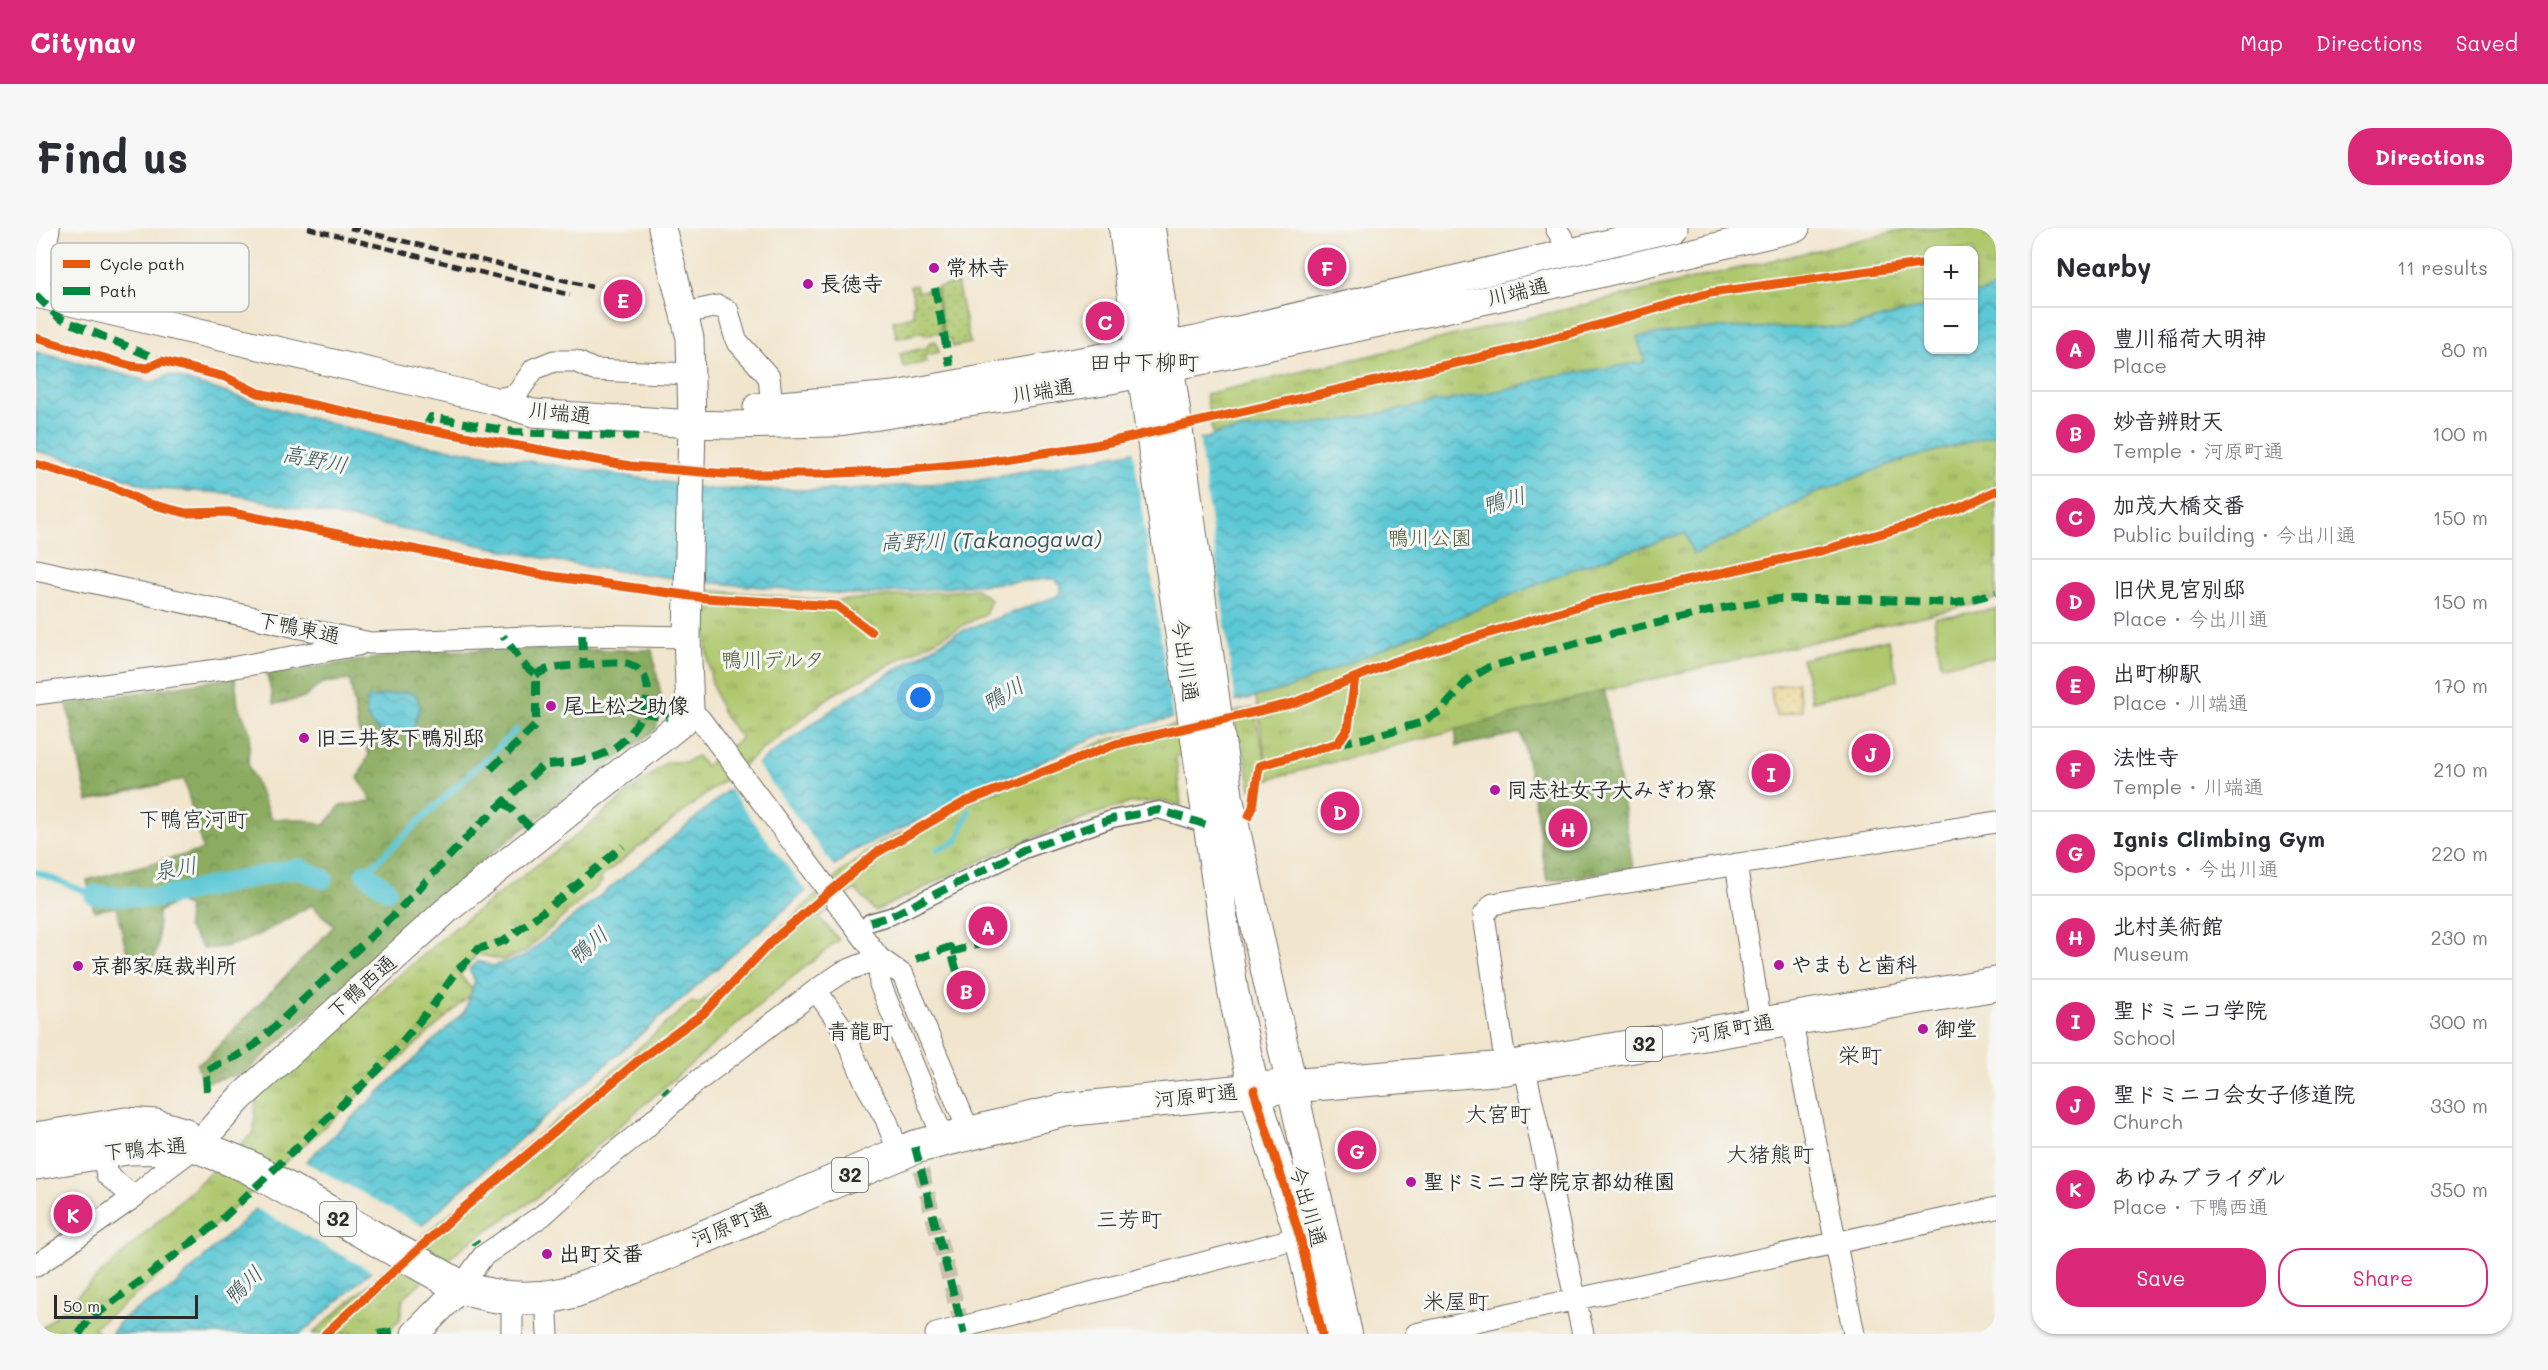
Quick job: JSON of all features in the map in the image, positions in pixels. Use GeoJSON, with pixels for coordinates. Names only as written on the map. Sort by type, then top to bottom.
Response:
{"type":"FeatureCollection","features":[{"type":"Feature","properties":{"kind":"main road","name":"今出川通"},"geometry":{"type":"LineString","coordinates":[[1124,228],[1156,372],[1215,809],[1233,991],[1254,1089],[1300,1237],[1322,1334]]}},
{"type":"Feature","properties":{"kind":"main road","name":"今出川通"},"geometry":{"type":"LineString","coordinates":[[1150,228],[1156,372]]}},
{"type":"Feature","properties":{"kind":"main road","name":"今出川通"},"geometry":{"type":"LineString","coordinates":[[1215,809],[1290,1086],[1347,1334]]}},
{"type":"Feature","properties":{"kind":"main road","name":"河原町通"},"geometry":{"type":"LineString","coordinates":[[461,1287],[512,1299],[546,1298],[589,1286],[899,1154],[1065,1110],[1254,1089],[1515,1066],[1996,984]]}},
{"type":"Feature","properties":{"kind":"main road","name":"下鴨本通"},"geometry":{"type":"LineString","coordinates":[[36,1139],[126,1124],[156,1126],[183,1134],[197,1146]]}},
{"type":"Feature","properties":{"kind":"main road","name":"下鴨本通"},"geometry":{"type":"LineString","coordinates":[[36,1163],[127,1148],[197,1146]]}},
{"type":"Feature","properties":{"kind":"main road","name":"32"},"geometry":{"type":"LineString","coordinates":[[197,1146],[247,1166],[461,1287]]}},
{"type":"Feature","properties":{"kind":"street"},"geometry":{"type":"LineString","coordinates":[[36,287],[46,228]]}},
{"type":"Feature","properties":{"kind":"street"},"geometry":{"type":"LineString","coordinates":[[662,228],[690,338],[692,426],[688,628],[690,710],[712,734],[862,923],[879,958],[880,984],[957,1137]]}},
{"type":"Feature","properties":{"kind":"street"},"geometry":{"type":"LineString","coordinates":[[1556,228],[1570,251]]}},
{"type":"Feature","properties":{"kind":"street","name":"川端通"},"geometry":{"type":"LineString","coordinates":[[692,426],[772,407],[1156,372],[1570,251],[1674,228]]}},
{"type":"Feature","properties":{"kind":"street","name":"川端通"},"geometry":{"type":"LineString","coordinates":[[113,312],[492,400],[692,426],[833,423],[1156,372],[1496,298],[1797,228]]}},
{"type":"Feature","properties":{"kind":"street","name":"川端通"},"geometry":{"type":"LineString","coordinates":[[36,294],[51,297]]}},
{"type":"Feature","properties":{"kind":"street"},"geometry":{"type":"LineString","coordinates":[[685,313],[718,306],[727,309],[736,340],[769,377],[772,407]]}},
{"type":"Feature","properties":{"kind":"street"},"geometry":{"type":"LineString","coordinates":[[492,400],[516,395],[534,369],[554,361],[575,361],[594,370],[690,374]]}},
{"type":"Feature","properties":{"kind":"street","name":"下鴨東通"},"geometry":{"type":"LineString","coordinates":[[36,570],[370,643],[688,628]]}},
{"type":"Feature","properties":{"kind":"street"},"geometry":{"type":"LineString","coordinates":[[36,694],[225,669],[370,643]]}},
{"type":"Feature","properties":{"kind":"street","name":"下鴨西通"},"geometry":{"type":"LineString","coordinates":[[36,1266],[134,1197],[197,1146],[239,1099],[447,910],[683,722],[690,710]]}},
{"type":"Feature","properties":{"kind":"street"},"geometry":{"type":"LineString","coordinates":[[862,923],[891,916],[1024,850],[1112,819],[1159,810],[1215,809]]}},
{"type":"Feature","properties":{"kind":"street"},"geometry":{"type":"LineString","coordinates":[[1583,1334],[1515,1066],[1484,915],[1493,904],[1996,822]]}},
{"type":"Feature","properties":{"kind":"street"},"geometry":{"type":"LineString","coordinates":[[1736,864],[1835,1242],[1854,1334]]}},
{"type":"Feature","properties":{"kind":"street"},"geometry":{"type":"LineString","coordinates":[[415,1334],[461,1287],[483,1256],[543,1215],[596,1167],[643,1130],[686,1090],[816,990],[843,972],[879,958]]}},
{"type":"Feature","properties":{"kind":"street"},"geometry":{"type":"LineString","coordinates":[[816,990],[841,1026],[867,1086],[886,1119],[899,1154]]}},
{"type":"Feature","properties":{"kind":"street"},"geometry":{"type":"LineString","coordinates":[[102,1152],[107,1175],[134,1197]]}},
{"type":"Feature","properties":{"kind":"street"},"geometry":{"type":"LineString","coordinates":[[1416,1334],[1996,1208]]}},
{"type":"Feature","properties":{"kind":"street"},"geometry":{"type":"LineString","coordinates":[[936,1334],[1300,1237]]}},
{"type":"Feature","properties":{"kind":"street"},"geometry":{"type":"LineString","coordinates":[[546,1298],[548,1334]]}},
{"type":"Feature","properties":{"kind":"street"},"geometry":{"type":"LineString","coordinates":[[512,1299],[512,1334]]}},
{"type":"Feature","properties":{"kind":"green space","name":"鴨川公園"},"geometry":{"type":"Polygon","coordinates":[[[1910,228],[1996,228],[1996,599],[1602,691],[1269,779],[1251,789],[1242,740],[1176,756],[1181,805],[1163,801],[1130,803],[1089,816],[1010,847],[875,911],[855,889],[820,918],[839,940],[780,987],[535,1199],[466,1244],[403,1298],[400,1319],[386,1334],[312,1334],[691,1002],[699,1004],[842,871],[880,843],[1106,740],[1253,708],[1267,765],[1206,394],[1910,228]]]}},
{"type":"Feature","properties":{"kind":"green space"},"geometry":{"type":"Polygon","coordinates":[[[957,283],[970,343],[953,347],[950,338],[945,339],[936,288],[957,283]]]}},
{"type":"Feature","properties":{"kind":"green space"},"geometry":{"type":"Polygon","coordinates":[[[916,285],[918,292],[935,288],[942,332],[925,335],[924,332],[897,338],[893,321],[914,316],[912,305],[915,304],[910,286],[916,285]]]}},
{"type":"Feature","properties":{"kind":"green space"},"geometry":{"type":"Polygon","coordinates":[[[936,341],[939,352],[924,356],[926,362],[903,367],[900,354],[928,347],[930,342],[936,341]]]}},
{"type":"Feature","properties":{"kind":"green space","name":"鴨川デルタ"},"geometry":{"type":"Polygon","coordinates":[[[976,589],[991,599],[985,614],[832,695],[601,877],[602,882],[524,952],[503,960],[477,954],[460,975],[474,992],[146,1287],[94,1327],[101,1334],[36,1334],[254,1132],[256,1096],[457,926],[574,837],[667,762],[686,762],[697,756],[705,766],[741,738],[727,720],[714,690],[706,640],[706,590],[834,601],[976,589]]]}},
{"type":"Feature","properties":{"kind":"green space"},"geometry":{"type":"Polygon","coordinates":[[[1996,609],[1996,657],[1941,665],[1934,618],[1996,609]]]}},
{"type":"Feature","properties":{"kind":"green space"},"geometry":{"type":"Polygon","coordinates":[[[1888,639],[1898,680],[1812,701],[1802,659],[1888,639]]]}},
{"type":"Feature","properties":{"kind":"green space"},"geometry":{"type":"Polygon","coordinates":[[[502,649],[652,650],[662,701],[656,729],[493,852],[244,1073],[202,1083],[197,1064],[207,1058],[334,926],[311,905],[245,940],[217,948],[203,948],[187,927],[188,908],[177,901],[158,912],[158,945],[152,966],[130,965],[116,907],[94,911],[87,880],[203,850],[184,779],[88,801],[67,704],[235,677],[238,705],[250,732],[248,764],[271,819],[300,819],[325,825],[340,806],[372,801],[358,778],[369,754],[358,729],[350,680],[322,683],[304,698],[274,704],[267,674],[421,652],[502,649]]]}},
{"type":"Feature","properties":{"kind":"green space"},"geometry":{"type":"Polygon","coordinates":[[[1603,680],[1633,868],[1547,881],[1531,778],[1521,733],[1457,746],[1454,716],[1603,680]]]}},
{"type":"Feature","properties":{"kind":"sand"},"geometry":{"type":"Polygon","coordinates":[[[1797,682],[1802,710],[1776,716],[1770,687],[1797,682]]]}},
{"type":"Feature","properties":{"kind":"water"},"geometry":{"type":"Polygon","coordinates":[[[1996,288],[1996,435],[1899,461],[1811,495],[1749,529],[1693,555],[1685,533],[1574,569],[1287,689],[1095,737],[851,852],[459,1192],[301,1334],[111,1334],[124,1317],[172,1288],[465,1011],[475,981],[469,969],[478,961],[493,966],[523,957],[665,844],[764,759],[844,701],[957,633],[1057,596],[1061,592],[1061,585],[1055,579],[1050,579],[859,595],[713,583],[587,567],[225,493],[156,489],[77,461],[36,451],[36,352],[152,382],[170,375],[287,412],[399,441],[710,489],[836,490],[974,481],[1207,438],[1221,432],[1340,421],[1518,387],[1547,377],[1645,362],[1637,337],[1711,328],[1849,327],[1924,307],[1924,354],[1978,354],[1978,293],[1996,288]]]}},
{"type":"Feature","properties":{"kind":"water"},"geometry":{"type":"Polygon","coordinates":[[[407,692],[416,695],[420,706],[413,731],[385,736],[375,728],[367,716],[368,698],[407,692]]]}},
{"type":"Feature","properties":{"kind":"pier"},"geometry":{"type":"Polygon","coordinates":[[[1199,437],[1236,705],[1173,721],[1133,449],[1199,437]]]}},
{"type":"Feature","properties":{"kind":"pier"},"geometry":{"type":"Polygon","coordinates":[[[755,762],[836,869],[808,894],[727,786],[755,762]]]}},
{"type":"Feature","properties":{"kind":"pier"},"geometry":{"type":"Polygon","coordinates":[[[302,1160],[424,1227],[373,1272],[253,1207],[302,1160]]]}},
{"type":"Feature","properties":{"kind":"waterway"},"geometry":{"type":"LineString","coordinates":[[365,873],[516,730]]}},
{"type":"Feature","properties":{"kind":"waterway"},"geometry":{"type":"LineString","coordinates":[[937,850],[957,841],[969,811]]}},
{"type":"Feature","properties":{"kind":"waterway","name":"泉川"},"geometry":{"type":"LineString","coordinates":[[94,895],[156,898],[298,868],[323,879]]}},
{"type":"Feature","properties":{"kind":"waterway","name":"泉川"},"geometry":{"type":"LineString","coordinates":[[36,872],[94,895]]}},
{"type":"Feature","properties":{"kind":"waterway","name":"泉川"},"geometry":{"type":"LineString","coordinates":[[365,873],[387,890]]}},
{"type":"Feature","properties":{"kind":"tunnel"},"geometry":{"type":"LineString","coordinates":[[915,1147],[964,1334]]}},
{"type":"Feature","properties":{"kind":"railway"},"geometry":{"type":"LineString","coordinates":[[308,228],[570,295]]}},
{"type":"Feature","properties":{"kind":"railway"},"geometry":{"type":"LineString","coordinates":[[350,228],[592,287]]}},
{"type":"Feature","properties":{"kind":"marked path"},"geometry":{"type":"LineString","coordinates":[[935,288],[950,366]]}},
{"type":"Feature","properties":{"kind":"marked path"},"geometry":{"type":"LineString","coordinates":[[36,295],[51,310]]}},
{"type":"Feature","properties":{"kind":"marked path"},"geometry":{"type":"LineString","coordinates":[[53,312],[59,318],[162,361]]}},
{"type":"Feature","properties":{"kind":"marked path"},"geometry":{"type":"LineString","coordinates":[[425,429],[431,417],[514,432],[644,437]]}},
{"type":"Feature","properties":{"kind":"marked path"},"geometry":{"type":"LineString","coordinates":[[1338,743],[1420,723],[1441,711],[1469,679],[1489,667],[1606,635],[1722,608],[1778,599],[1860,599],[1957,603],[1996,593]]}},
{"type":"Feature","properties":{"kind":"marked path"},"geometry":{"type":"LineString","coordinates":[[582,635],[584,665]]}},
{"type":"Feature","properties":{"kind":"marked path"},"geometry":{"type":"LineString","coordinates":[[491,769],[536,725],[536,675],[525,666],[503,636]]}},
{"type":"Feature","properties":{"kind":"marked path"},"geometry":{"type":"LineString","coordinates":[[207,1091],[206,1070],[237,1056],[256,1044],[396,913],[474,830],[543,765],[580,761],[614,748],[623,741],[639,720],[648,695],[647,683],[642,673],[631,665],[621,663],[559,667],[536,675]]}},
{"type":"Feature","properties":{"kind":"marked path"},"geometry":{"type":"LineString","coordinates":[[643,713],[668,717]]}},
{"type":"Feature","properties":{"kind":"marked path"},"geometry":{"type":"LineString","coordinates":[[503,801],[530,827]]}},
{"type":"Feature","properties":{"kind":"marked path"},"geometry":{"type":"LineString","coordinates":[[870,922],[891,916],[1024,850],[1112,819],[1159,810],[1210,826]]}},
{"type":"Feature","properties":{"kind":"marked path"},"geometry":{"type":"LineString","coordinates":[[79,1334],[89,1320],[221,1220],[380,1068],[434,1004],[457,971],[478,949],[504,941],[561,898],[623,846]]}},
{"type":"Feature","properties":{"kind":"marked path"},"geometry":{"type":"LineString","coordinates":[[951,952],[984,943],[988,933]]}},
{"type":"Feature","properties":{"kind":"marked path"},"geometry":{"type":"LineString","coordinates":[[916,959],[950,947],[958,975]]}},
{"type":"Feature","properties":{"kind":"marked path"},"geometry":{"type":"LineString","coordinates":[[664,1089],[667,1092]]}},
{"type":"Feature","properties":{"kind":"marked path"},"geometry":{"type":"LineString","coordinates":[[915,1147],[964,1334]]}},
{"type":"Feature","properties":{"kind":"marked path"},"geometry":{"type":"LineString","coordinates":[[378,1334],[395,1331]]}},
{"type":"Feature","properties":{"kind":"cycle path"},"geometry":{"type":"LineString","coordinates":[[36,338],[131,366],[147,368],[162,361],[225,377],[258,393],[425,429],[630,466],[726,474],[817,474],[902,470],[984,462],[1096,445],[1508,351],[1710,293],[1924,264]]}},
{"type":"Feature","properties":{"kind":"cycle path"},"geometry":{"type":"LineString","coordinates":[[36,464],[112,487],[146,503],[186,513],[228,512],[543,575],[706,598],[837,606],[871,632]]}},
{"type":"Feature","properties":{"kind":"cycle path"},"geometry":{"type":"LineString","coordinates":[[325,1334],[458,1213],[639,1060],[704,1013],[773,940],[876,853],[965,802],[1116,744],[1294,703],[1393,662],[1592,602],[1824,550],[1914,524],[1959,508],[1996,491]]}},
{"type":"Feature","properties":{"kind":"cycle path"},"geometry":{"type":"LineString","coordinates":[[1249,816],[1253,807],[1259,766],[1338,743],[1348,728],[1355,678]]}},
{"type":"Feature","properties":{"kind":"cycle path"},"geometry":{"type":"LineString","coordinates":[[1254,1090],[1300,1237],[1322,1334]]}},
{"type":"Feature","properties":{"kind":"place","name":"法性寺"},"geometry":{"type":"Point","coordinates":[1327,267]}},
{"type":"Feature","properties":{"kind":"place","name":"常林寺"},"geometry":{"type":"Point","coordinates":[934,268]}},
{"type":"Feature","properties":{"kind":"place","name":"長徳寺"},"geometry":{"type":"Point","coordinates":[808,284]}},
{"type":"Feature","properties":{"kind":"place","name":"出町柳駅"},"geometry":{"type":"Point","coordinates":[623,299]}},
{"type":"Feature","properties":{"kind":"place","name":"加茂大橋交番"},"geometry":{"type":"Point","coordinates":[1105,321]}},
{"type":"Feature","properties":{"kind":"place","name":"尾上松之助像"},"geometry":{"type":"Point","coordinates":[551,706]}},
{"type":"Feature","properties":{"kind":"place","name":"旧三井家下鴨別邸"},"geometry":{"type":"Point","coordinates":[304,738]}},
{"type":"Feature","properties":{"kind":"place","name":"聖ドミニコ会女子修道院"},"geometry":{"type":"Point","coordinates":[1871,753]}},
{"type":"Feature","properties":{"kind":"place","name":"聖ドミニコ学院"},"geometry":{"type":"Point","coordinates":[1771,773]}},
{"type":"Feature","properties":{"kind":"place","name":"同志社女子大みぎわ寮"},"geometry":{"type":"Point","coordinates":[1495,790]}},
{"type":"Feature","properties":{"kind":"place","name":"旧伏見宮別邸"},"geometry":{"type":"Point","coordinates":[1340,811]}},
{"type":"Feature","properties":{"kind":"place","name":"北村美術館"},"geometry":{"type":"Point","coordinates":[1568,828]}},
{"type":"Feature","properties":{"kind":"place","name":"豊川稲荷大明神"},"geometry":{"type":"Point","coordinates":[988,926]}},
{"type":"Feature","properties":{"kind":"place","name":"やまもと歯科"},"geometry":{"type":"Point","coordinates":[1779,965]}},
{"type":"Feature","properties":{"kind":"place","name":"京都家庭裁判所"},"geometry":{"type":"Point","coordinates":[78,966]}},
{"type":"Feature","properties":{"kind":"place","name":"妙音辨財天"},"geometry":{"type":"Point","coordinates":[966,990]}},
{"type":"Feature","properties":{"kind":"place","name":"御堂"},"geometry":{"type":"Point","coordinates":[1923,1029]}},
{"type":"Feature","properties":{"kind":"place","name":"Ignis Climbing Gym"},"geometry":{"type":"Point","coordinates":[1357,1150]}},
{"type":"Feature","properties":{"kind":"place","name":"聖ドミニコ学院京都幼稚園"},"geometry":{"type":"Point","coordinates":[1411,1182]}},
{"type":"Feature","properties":{"kind":"place","name":"あゆみブライダル"},"geometry":{"type":"Point","coordinates":[73,1214]}},
{"type":"Feature","properties":{"kind":"place","name":"出町交番"},"geometry":{"type":"Point","coordinates":[547,1254]}},
{"type":"Feature","properties":{"kind":"district","name":"田中下柳町"},"geometry":{"type":"Point","coordinates":[1144,362]}},
{"type":"Feature","properties":{"kind":"district","name":"下鴨宮河町"},"geometry":{"type":"Point","coordinates":[193,819]}},
{"type":"Feature","properties":{"kind":"district","name":"青龍町"},"geometry":{"type":"Point","coordinates":[860,1031]}},
{"type":"Feature","properties":{"kind":"district","name":"栄町"},"geometry":{"type":"Point","coordinates":[1860,1055]}},
{"type":"Feature","properties":{"kind":"district","name":"大宮町"},"geometry":{"type":"Point","coordinates":[1498,1114]}},
{"type":"Feature","properties":{"kind":"district","name":"大猪熊町"},"geometry":{"type":"Point","coordinates":[1770,1154]}},
{"type":"Feature","properties":{"kind":"district","name":"三芳町"},"geometry":{"type":"Point","coordinates":[1129,1219]}},
{"type":"Feature","properties":{"kind":"district","name":"米屋町"},"geometry":{"type":"Point","coordinates":[1456,1301]}},
{"type":"Feature","properties":{"kind":"water label","name":"高野川"},"geometry":{"type":"Point","coordinates":[315,459]}},
{"type":"Feature","properties":{"kind":"water label","name":"鴨川"},"geometry":{"type":"Point","coordinates":[1504,500]}},
{"type":"Feature","properties":{"kind":"water label","name":"高野川 (Takanogawa)"},"geometry":{"type":"Point","coordinates":[991,540]}},
{"type":"Feature","properties":{"kind":"water label","name":"鴨川"},"geometry":{"type":"Point","coordinates":[1003,694]}},
{"type":"Feature","properties":{"kind":"water label","name":"鴨川"},"geometry":{"type":"Point","coordinates":[588,945]}},
{"type":"Feature","properties":{"kind":"water label","name":"鴨川"},"geometry":{"type":"Point","coordinates":[243,1285]}}]}
